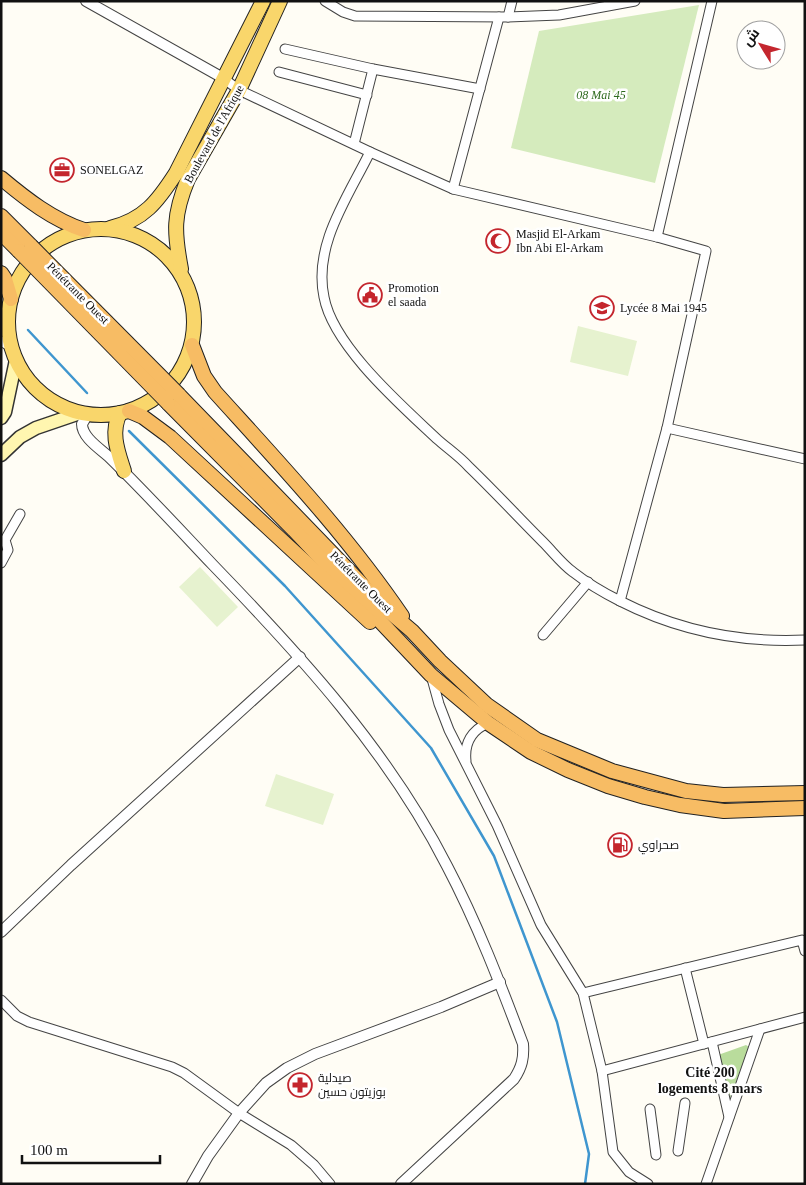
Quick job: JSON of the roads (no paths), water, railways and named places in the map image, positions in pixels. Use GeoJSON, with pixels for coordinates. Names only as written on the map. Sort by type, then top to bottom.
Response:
{"type":"FeatureCollection","features":[{"type":"Feature","properties":{"kind":"highway"},"geometry":{"type":"LineString","coordinates":[[1,178],[53,216],[84,230]]}},
{"type":"Feature","properties":{"kind":"highway","name":"Pénétrante Ouest"},"geometry":{"type":"LineString","coordinates":[[1,216],[25,249],[173,399],[385,608],[412,631],[440,661],[487,705],[537,740],[612,771],[686,791],[723,795],[805,793]]}},
{"type":"Feature","properties":{"kind":"highway","name":"Pénétrante Ouest"},"geometry":{"type":"LineString","coordinates":[[1,233],[25,249]]}},
{"type":"Feature","properties":{"kind":"highway"},"geometry":{"type":"LineString","coordinates":[[1,273],[5,279],[11,299]]}},
{"type":"Feature","properties":{"kind":"highway"},"geometry":{"type":"LineString","coordinates":[[192,346],[204,376],[216,392],[349,545],[412,631]]}},
{"type":"Feature","properties":{"kind":"highway","name":"Pénétrante Ouest"},"geometry":{"type":"LineString","coordinates":[[173,399],[431,675],[488,723],[530,752],[608,786],[645,797],[724,811],[805,808]]}},
{"type":"Feature","properties":{"kind":"highway"},"geometry":{"type":"LineString","coordinates":[[124,412],[143,417],[170,437],[370,623],[401,643]]}},
{"type":"Feature","properties":{"kind":"main road","name":"Boulevard de l'Afrique"},"geometry":{"type":"LineString","coordinates":[[108,228],[122,225],[140,215],[160,198],[176,173],[263,1]]}},
{"type":"Feature","properties":{"kind":"main road","name":"Boulevard de l'Afrique"},"geometry":{"type":"LineString","coordinates":[[181,272],[175,227],[182,195],[188,179],[239,90],[280,1]]}},
{"type":"Feature","properties":{"kind":"main road"},"geometry":{"type":"LineString","coordinates":[[1,418],[5,412],[10,350],[8,328],[11,299],[18,279],[35,256],[64,236],[84,230],[108,228],[130,232],[150,242],[168,255],[181,272],[189,290],[194,308],[195,327],[192,346],[183,367],[169,386],[150,401],[124,412],[84,413],[36,428],[20,437],[1,455]]}},
{"type":"Feature","properties":{"kind":"main road"},"geometry":{"type":"LineString","coordinates":[[10,350],[27,379],[42,394],[60,406],[84,413]]}},
{"type":"Feature","properties":{"kind":"main road"},"geometry":{"type":"LineString","coordinates":[[124,412],[115,423],[114,433],[124,471]]}},
{"type":"Feature","properties":{"kind":"street"},"geometry":{"type":"LineString","coordinates":[[86,1],[224,78],[239,90],[370,152],[453,188],[657,237],[706,251],[667,428],[620,601]]}},
{"type":"Feature","properties":{"kind":"street"},"geometry":{"type":"LineString","coordinates":[[325,1],[343,12],[355,16],[504,17],[559,15],[635,1]]}},
{"type":"Feature","properties":{"kind":"street"},"geometry":{"type":"LineString","coordinates":[[453,188],[480,89],[504,17],[512,1]]}},
{"type":"Feature","properties":{"kind":"street"},"geometry":{"type":"LineString","coordinates":[[657,237],[712,1]]}},
{"type":"Feature","properties":{"kind":"street"},"geometry":{"type":"LineString","coordinates":[[285,48],[373,69],[480,89]]}},
{"type":"Feature","properties":{"kind":"street"},"geometry":{"type":"LineString","coordinates":[[354,144],[373,69]]}},
{"type":"Feature","properties":{"kind":"street"},"geometry":{"type":"LineString","coordinates":[[278,72],[367,95]]}},
{"type":"Feature","properties":{"kind":"street"},"geometry":{"type":"LineString","coordinates":[[370,152],[334,224],[324,251],[322,284],[324,298],[331,319],[342,338],[380,384],[468,465],[572,572],[588,582],[620,601],[673,623],[705,632],[748,638],[805,640]]}},
{"type":"Feature","properties":{"kind":"street"},"geometry":{"type":"LineString","coordinates":[[84,413],[82,424],[85,434],[124,471],[300,657],[389,772],[447,865],[500,982],[523,1044],[524,1053],[520,1071],[514,1079],[401,1184]]}},
{"type":"Feature","properties":{"kind":"street"},"geometry":{"type":"LineString","coordinates":[[667,428],[805,459]]}},
{"type":"Feature","properties":{"kind":"street"},"geometry":{"type":"LineString","coordinates":[[1,563],[8,550],[5,540],[20,514]]}},
{"type":"Feature","properties":{"kind":"street"},"geometry":{"type":"LineString","coordinates":[[544,635],[588,582]]}},
{"type":"Feature","properties":{"kind":"street"},"geometry":{"type":"LineString","coordinates":[[1,932],[91,846],[300,657]]}},
{"type":"Feature","properties":{"kind":"street"},"geometry":{"type":"LineString","coordinates":[[431,675],[449,730],[497,825],[541,925],[583,992],[602,1071],[613,1152],[629,1172],[648,1184]]}},
{"type":"Feature","properties":{"kind":"street"},"geometry":{"type":"LineString","coordinates":[[467,766],[465,751],[470,737],[475,731],[488,723]]}},
{"type":"Feature","properties":{"kind":"street"},"geometry":{"type":"LineString","coordinates":[[583,992],[802,940],[805,951]]}},
{"type":"Feature","properties":{"kind":"street"},"geometry":{"type":"LineString","coordinates":[[685,968],[730,1118]]}},
{"type":"Feature","properties":{"kind":"street"},"geometry":{"type":"LineString","coordinates":[[192,1184],[208,1156],[239,1113],[266,1083],[287,1068],[315,1054],[441,1007],[500,982]]}},
{"type":"Feature","properties":{"kind":"street"},"geometry":{"type":"LineString","coordinates":[[1,1000],[17,1016],[29,1022],[172,1067],[184,1073],[239,1113],[291,1146],[314,1165],[330,1184]]}},
{"type":"Feature","properties":{"kind":"street"},"geometry":{"type":"LineString","coordinates":[[602,1071],[805,1018]]}},
{"type":"Feature","properties":{"kind":"street"},"geometry":{"type":"LineString","coordinates":[[706,1184],[760,1029]]}},
{"type":"Feature","properties":{"kind":"street"},"geometry":{"type":"LineString","coordinates":[[678,1151],[685,1103]]}},
{"type":"Feature","properties":{"kind":"street"},"geometry":{"type":"LineString","coordinates":[[650,1109],[656,1155]]}},
{"type":"Feature","properties":{"kind":"waterway"},"geometry":{"type":"LineString","coordinates":[[28,330],[87,393]]}},
{"type":"Feature","properties":{"kind":"waterway"},"geometry":{"type":"LineString","coordinates":[[129,431],[285,586],[431,748],[494,856],[557,1022],[589,1154],[585,1184]]}},
{"type":"Feature","properties":{"kind":"place","name":"SONELGAZ"},"geometry":{"type":"Point","coordinates":[62,170]}},
{"type":"Feature","properties":{"kind":"place","name":"Masjid El-Arkam Ibn Abi El-Arkam"},"geometry":{"type":"Point","coordinates":[498,241]}},
{"type":"Feature","properties":{"kind":"place","name":"Promotion el saada"},"geometry":{"type":"Point","coordinates":[370,295]}},
{"type":"Feature","properties":{"kind":"place","name":"Lycée 8 Mai 1945"},"geometry":{"type":"Point","coordinates":[602,308]}},
{"type":"Feature","properties":{"kind":"place","name":"صحراوي"},"geometry":{"type":"Point","coordinates":[620,845]}},
{"type":"Feature","properties":{"kind":"place","name":"صيدلية بوزيتون حسين"},"geometry":{"type":"Point","coordinates":[300,1085]}},
{"type":"Feature","properties":{"kind":"district","name":"Cité 200 logements 8 mars"},"geometry":{"type":"Point","coordinates":[710,1080]}},
{"type":"Feature","properties":{"kind":"park label","name":"08 Mai 45"},"geometry":{"type":"Point","coordinates":[601,95]}}]}
